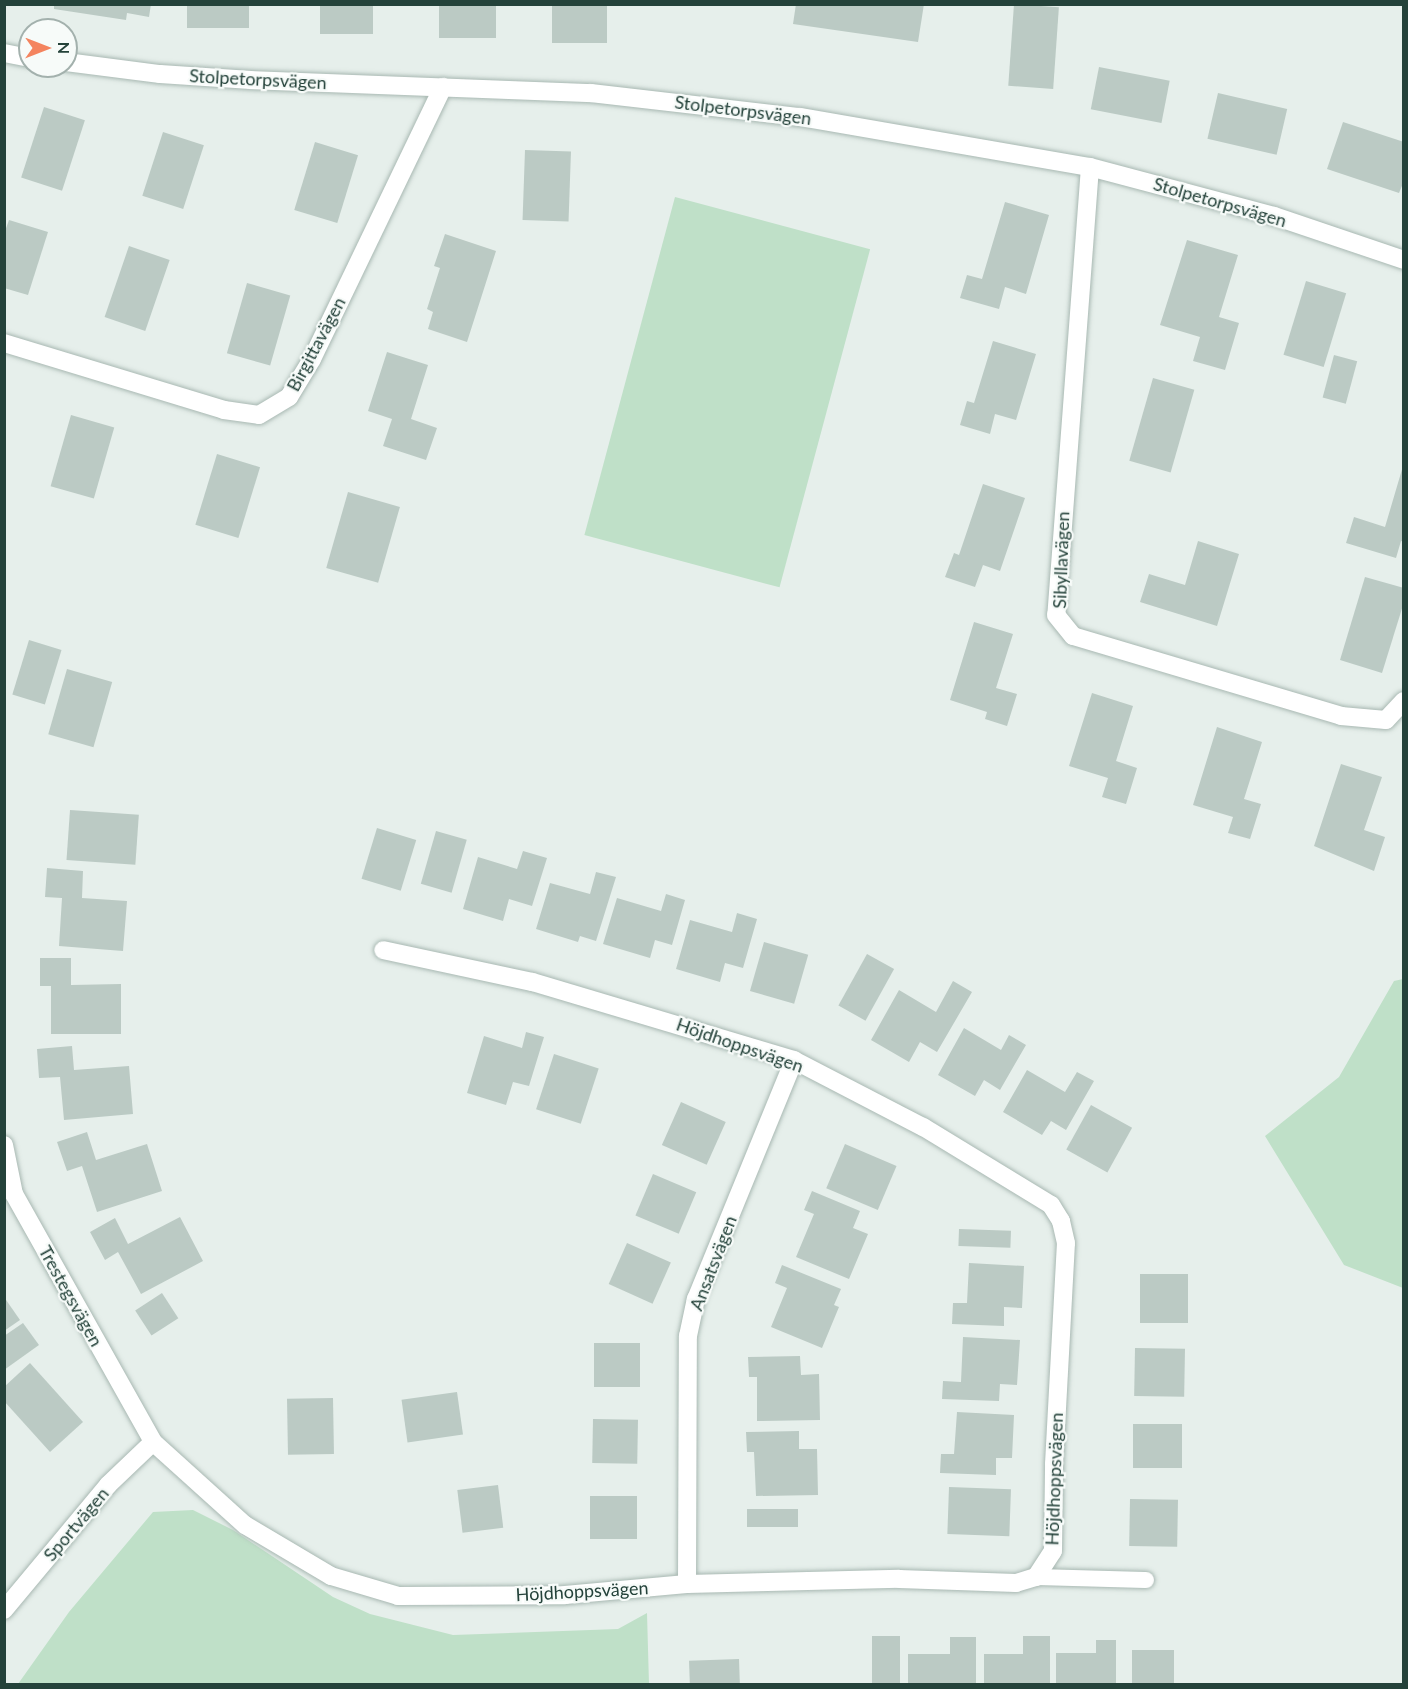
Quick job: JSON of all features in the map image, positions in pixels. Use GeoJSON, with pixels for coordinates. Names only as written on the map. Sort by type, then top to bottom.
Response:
{"type":"FeatureCollection","features":[{"type":"Feature","properties":{"kind":"street","name":"Stolpetorpsvägen"},"geometry":{"type":"LineString","coordinates":[[78,63],[171,75],[591,93],[694,102],[898,132],[1090,167],[1274,216],[1404,260]]}},
{"type":"Feature","properties":{"kind":"street","name":"Birgittavägen"},"geometry":{"type":"LineString","coordinates":[[4,343],[224,410],[259,415],[290,397],[312,359],[443,87]]}},
{"type":"Feature","properties":{"kind":"street","name":"Sibyllavägen"},"geometry":{"type":"LineString","coordinates":[[1090,167],[1056,615],[1073,636],[1341,716],[1386,720],[1404,701]]}},
{"type":"Feature","properties":{"kind":"street","name":"Höjdhoppsvägen"},"geometry":{"type":"LineString","coordinates":[[153,1442],[245,1525],[331,1576],[398,1596],[565,1595],[687,1584],[899,1579],[1016,1583],[1036,1577],[1053,1551],[1066,1243],[1061,1221],[1051,1205],[933,1133],[794,1060],[532,982],[383,950]]}},
{"type":"Feature","properties":{"kind":"street","name":"Ansatsvägen"},"geometry":{"type":"LineString","coordinates":[[687,1584],[688,1336],[696,1299],[794,1060]]}},
{"type":"Feature","properties":{"kind":"street","name":"Trestegsvägen"},"geometry":{"type":"LineString","coordinates":[[4,1145],[14,1194],[153,1442]]}},
{"type":"Feature","properties":{"kind":"street","name":"Sportvägen"},"geometry":{"type":"LineString","coordinates":[[4,1610],[108,1485],[153,1442]]}},
{"type":"Feature","properties":{"kind":"lane"},"geometry":{"type":"LineString","coordinates":[[1036,1577],[1146,1580]]}},
{"type":"Feature","properties":{"kind":"green space"},"geometry":{"type":"Polygon","coordinates":[[[675,197],[870,249],[780,587],[584,535],[675,197]]]}},
{"type":"Feature","properties":{"kind":"green space"},"geometry":{"type":"Polygon","coordinates":[[[1404,979],[1403,1288],[1344,1265],[1265,1136],[1339,1077],[1394,981],[1404,979]]]}},
{"type":"Feature","properties":{"kind":"green space"},"geometry":{"type":"Polygon","coordinates":[[[193,1510],[233,1530],[333,1597],[370,1614],[453,1635],[618,1629],[647,1613],[649,1684],[18,1684],[69,1612],[153,1512],[193,1510]]]}},
{"type":"Feature","properties":{"kind":"building"},"geometry":{"type":"Polygon","coordinates":[[[54,4],[151,4],[149,17],[127,13],[126,20],[54,9],[54,4]]]}},
{"type":"Feature","properties":{"kind":"building"},"geometry":{"type":"Polygon","coordinates":[[[187,4],[249,4],[249,28],[187,28],[187,4]]]}},
{"type":"Feature","properties":{"kind":"building"},"geometry":{"type":"Polygon","coordinates":[[[320,4],[373,4],[373,34],[320,34],[320,4]]]}},
{"type":"Feature","properties":{"kind":"building"},"geometry":{"type":"Polygon","coordinates":[[[439,4],[496,4],[496,38],[439,38],[439,4]]]}},
{"type":"Feature","properties":{"kind":"building"},"geometry":{"type":"Polygon","coordinates":[[[552,4],[607,4],[607,43],[552,43],[552,4]]]}},
{"type":"Feature","properties":{"kind":"building"},"geometry":{"type":"Polygon","coordinates":[[[796,4],[924,4],[918,42],[793,24],[796,4]]]}},
{"type":"Feature","properties":{"kind":"building"},"geometry":{"type":"Polygon","coordinates":[[[1014,4],[1059,7],[1053,89],[1008,86],[1014,4]]]}},
{"type":"Feature","properties":{"kind":"building"},"geometry":{"type":"Polygon","coordinates":[[[1099,67],[1170,81],[1161,123],[1091,109],[1099,67]]]}},
{"type":"Feature","properties":{"kind":"building"},"geometry":{"type":"Polygon","coordinates":[[[1218,93],[1287,109],[1277,155],[1207,139],[1218,93]]]}},
{"type":"Feature","properties":{"kind":"building"},"geometry":{"type":"Polygon","coordinates":[[[44,107],[85,120],[62,191],[21,177],[44,107]]]}},
{"type":"Feature","properties":{"kind":"building"},"geometry":{"type":"Polygon","coordinates":[[[1343,122],[1404,142],[1404,181],[1399,193],[1327,169],[1343,122]]]}},
{"type":"Feature","properties":{"kind":"building"},"geometry":{"type":"Polygon","coordinates":[[[163,132],[204,145],[183,209],[142,196],[163,132]]]}},
{"type":"Feature","properties":{"kind":"building"},"geometry":{"type":"Polygon","coordinates":[[[315,142],[358,155],[337,223],[294,210],[315,142]]]}},
{"type":"Feature","properties":{"kind":"building"},"geometry":{"type":"Polygon","coordinates":[[[525,150],[571,152],[569,222],[523,220],[525,150]]]}},
{"type":"Feature","properties":{"kind":"building"},"geometry":{"type":"Polygon","coordinates":[[[1005,202],[1049,215],[1026,294],[1005,287],[999,309],[960,298],[967,275],[982,279],[1005,202]]]}},
{"type":"Feature","properties":{"kind":"building"},"geometry":{"type":"Polygon","coordinates":[[[9,220],[48,232],[28,295],[4,288],[4,234],[9,220]]]}},
{"type":"Feature","properties":{"kind":"building"},"geometry":{"type":"Polygon","coordinates":[[[445,234],[496,251],[467,342],[428,329],[433,312],[427,309],[440,268],[434,266],[445,234]]]}},
{"type":"Feature","properties":{"kind":"building"},"geometry":{"type":"Polygon","coordinates":[[[1187,240],[1238,255],[1219,317],[1239,323],[1225,370],[1193,361],[1200,337],[1160,325],[1187,240]]]}},
{"type":"Feature","properties":{"kind":"building"},"geometry":{"type":"Polygon","coordinates":[[[129,246],[170,260],[145,331],[105,317],[129,246]]]}},
{"type":"Feature","properties":{"kind":"building"},"geometry":{"type":"Polygon","coordinates":[[[1306,281],[1346,293],[1324,367],[1283,355],[1306,281]]]}},
{"type":"Feature","properties":{"kind":"building"},"geometry":{"type":"Polygon","coordinates":[[[247,283],[290,295],[270,366],[227,353],[247,283]]]}},
{"type":"Feature","properties":{"kind":"building"},"geometry":{"type":"Polygon","coordinates":[[[993,341],[1036,354],[1016,420],[995,414],[990,434],[960,425],[967,401],[974,403],[993,341]]]}},
{"type":"Feature","properties":{"kind":"building"},"geometry":{"type":"Polygon","coordinates":[[[387,352],[428,365],[411,419],[437,428],[426,460],[383,446],[392,419],[368,411],[387,352]]]}},
{"type":"Feature","properties":{"kind":"building"},"geometry":{"type":"Polygon","coordinates":[[[1334,355],[1357,361],[1346,404],[1323,398],[1334,355]]]}},
{"type":"Feature","properties":{"kind":"building"},"geometry":{"type":"Polygon","coordinates":[[[1153,378],[1194,390],[1171,473],[1129,461],[1153,378]]]}},
{"type":"Feature","properties":{"kind":"building"},"geometry":{"type":"Polygon","coordinates":[[[71,415],[114,427],[94,499],[51,486],[71,415]]]}},
{"type":"Feature","properties":{"kind":"building"},"geometry":{"type":"Polygon","coordinates":[[[217,454],[260,467],[238,538],[195,525],[217,454]]]}},
{"type":"Feature","properties":{"kind":"building"},"geometry":{"type":"Polygon","coordinates":[[[1403,466],[1404,542],[1401,541],[1396,558],[1346,543],[1354,517],[1385,527],[1403,466]]]}},
{"type":"Feature","properties":{"kind":"building"},"geometry":{"type":"Polygon","coordinates":[[[983,484],[1025,498],[1000,571],[983,565],[975,587],[945,577],[954,553],[959,555],[983,484]]]}},
{"type":"Feature","properties":{"kind":"building"},"geometry":{"type":"Polygon","coordinates":[[[348,492],[400,507],[378,583],[326,568],[348,492]]]}},
{"type":"Feature","properties":{"kind":"building"},"geometry":{"type":"Polygon","coordinates":[[[1198,541],[1239,554],[1217,626],[1140,602],[1149,574],[1185,585],[1198,541]]]}},
{"type":"Feature","properties":{"kind":"building"},"geometry":{"type":"Polygon","coordinates":[[[1365,577],[1404,588],[1404,602],[1382,673],[1340,660],[1365,577]]]}},
{"type":"Feature","properties":{"kind":"building"},"geometry":{"type":"Polygon","coordinates":[[[974,622],[1013,634],[996,688],[1017,694],[1007,726],[985,719],[987,712],[950,700],[974,622]]]}},
{"type":"Feature","properties":{"kind":"building"},"geometry":{"type":"Polygon","coordinates":[[[29,640],[62,650],[45,704],[12,695],[29,640]]]}},
{"type":"Feature","properties":{"kind":"building"},"geometry":{"type":"Polygon","coordinates":[[[67,669],[112,682],[93,747],[48,734],[67,669]]]}},
{"type":"Feature","properties":{"kind":"building"},"geometry":{"type":"Polygon","coordinates":[[[1092,693],[1133,706],[1116,761],[1137,768],[1126,804],[1102,797],[1108,778],[1069,766],[1092,693]]]}},
{"type":"Feature","properties":{"kind":"building"},"geometry":{"type":"Polygon","coordinates":[[[1217,727],[1262,742],[1244,799],[1261,804],[1250,839],[1228,833],[1233,817],[1193,805],[1217,727]]]}},
{"type":"Feature","properties":{"kind":"building"},"geometry":{"type":"Polygon","coordinates":[[[1341,764],[1382,777],[1364,830],[1385,837],[1374,871],[1314,846],[1341,764]]]}},
{"type":"Feature","properties":{"kind":"building"},"geometry":{"type":"Polygon","coordinates":[[[70,810],[139,815],[135,865],[67,860],[70,810]]]}},
{"type":"Feature","properties":{"kind":"building"},"geometry":{"type":"Polygon","coordinates":[[[377,828],[416,840],[401,891],[362,879],[377,828]]]}},
{"type":"Feature","properties":{"kind":"building"},"geometry":{"type":"Polygon","coordinates":[[[436,831],[467,840],[452,893],[421,884],[436,831]]]}},
{"type":"Feature","properties":{"kind":"building"},"geometry":{"type":"Polygon","coordinates":[[[523,851],[547,858],[532,906],[509,899],[503,921],[463,909],[478,857],[517,869],[523,851]]]}},
{"type":"Feature","properties":{"kind":"building"},"geometry":{"type":"Polygon","coordinates":[[[47,868],[83,871],[82,898],[127,901],[123,951],[59,946],[62,898],[45,897],[47,868]]]}},
{"type":"Feature","properties":{"kind":"building"},"geometry":{"type":"Polygon","coordinates":[[[596,872],[616,877],[596,941],[580,936],[578,942],[536,929],[550,883],[590,894],[596,872]]]}},
{"type":"Feature","properties":{"kind":"building"},"geometry":{"type":"Polygon","coordinates":[[[666,894],[685,900],[672,945],[655,940],[650,958],[603,944],[617,898],[661,911],[666,894]]]}},
{"type":"Feature","properties":{"kind":"building"},"geometry":{"type":"Polygon","coordinates":[[[737,913],[757,919],[743,968],[725,963],[720,982],[676,969],[690,920],[732,932],[737,913]]]}},
{"type":"Feature","properties":{"kind":"building"},"geometry":{"type":"Polygon","coordinates":[[[764,942],[808,955],[794,1004],[750,991],[764,942]]]}},
{"type":"Feature","properties":{"kind":"building"},"geometry":{"type":"Polygon","coordinates":[[[867,954],[894,969],[866,1021],[838,1006],[867,954]]]}},
{"type":"Feature","properties":{"kind":"building"},"geometry":{"type":"Polygon","coordinates":[[[40,958],[71,958],[71,985],[121,984],[121,1034],[51,1034],[51,986],[40,986],[40,958]]]}},
{"type":"Feature","properties":{"kind":"building"},"geometry":{"type":"Polygon","coordinates":[[[953,981],[972,992],[937,1052],[920,1042],[909,1062],[871,1040],[899,990],[936,1012],[953,981]]]}},
{"type":"Feature","properties":{"kind":"building"},"geometry":{"type":"Polygon","coordinates":[[[964,1028],[1001,1050],[1009,1035],[1026,1045],[1000,1090],[984,1080],[975,1096],[938,1075],[964,1028]]]}},
{"type":"Feature","properties":{"kind":"building"},"geometry":{"type":"Polygon","coordinates":[[[526,1032],[544,1037],[529,1086],[513,1082],[506,1105],[467,1093],[484,1036],[522,1048],[526,1032]]]}},
{"type":"Feature","properties":{"kind":"building"},"geometry":{"type":"Polygon","coordinates":[[[72,1046],[74,1070],[129,1066],[133,1114],[64,1120],[60,1077],[39,1078],[37,1049],[72,1046]]]}},
{"type":"Feature","properties":{"kind":"building"},"geometry":{"type":"Polygon","coordinates":[[[554,1054],[599,1069],[581,1124],[536,1109],[554,1054]]]}},
{"type":"Feature","properties":{"kind":"building"},"geometry":{"type":"Polygon","coordinates":[[[1027,1070],[1065,1092],[1077,1072],[1094,1081],[1066,1130],[1051,1121],[1042,1135],[1003,1112],[1027,1070]]]}},
{"type":"Feature","properties":{"kind":"building"},"geometry":{"type":"Polygon","coordinates":[[[681,1102],[726,1122],[707,1165],[662,1145],[681,1102]]]}},
{"type":"Feature","properties":{"kind":"building"},"geometry":{"type":"Polygon","coordinates":[[[1091,1105],[1132,1128],[1107,1172],[1066,1150],[1091,1105]]]}},
{"type":"Feature","properties":{"kind":"building"},"geometry":{"type":"Polygon","coordinates":[[[87,1132],[96,1160],[147,1144],[162,1191],[97,1212],[82,1166],[67,1171],[57,1142],[87,1132]]]}},
{"type":"Feature","properties":{"kind":"building"},"geometry":{"type":"Polygon","coordinates":[[[845,1144],[897,1166],[878,1210],[826,1188],[845,1144]]]}},
{"type":"Feature","properties":{"kind":"building"},"geometry":{"type":"Polygon","coordinates":[[[653,1174],[696,1192],[679,1234],[635,1215],[653,1174]]]}},
{"type":"Feature","properties":{"kind":"building"},"geometry":{"type":"Polygon","coordinates":[[[812,1191],[860,1211],[853,1228],[868,1234],[849,1279],[796,1257],[814,1214],[804,1210],[812,1191]]]}},
{"type":"Feature","properties":{"kind":"building"},"geometry":{"type":"Polygon","coordinates":[[[180,1217],[203,1261],[141,1294],[118,1252],[105,1260],[90,1232],[115,1218],[128,1244],[180,1217]]]}},
{"type":"Feature","properties":{"kind":"building"},"geometry":{"type":"Polygon","coordinates":[[[959,1229],[1011,1231],[1010,1248],[958,1246],[959,1229]]]}},
{"type":"Feature","properties":{"kind":"building"},"geometry":{"type":"Polygon","coordinates":[[[627,1243],[671,1263],[653,1304],[609,1284],[627,1243]]]}},
{"type":"Feature","properties":{"kind":"building"},"geometry":{"type":"Polygon","coordinates":[[[969,1263],[1024,1266],[1022,1308],[1004,1307],[1004,1326],[952,1324],[953,1303],[967,1303],[969,1263]]]}},
{"type":"Feature","properties":{"kind":"building"},"geometry":{"type":"Polygon","coordinates":[[[782,1265],[841,1289],[834,1305],[839,1307],[822,1348],[771,1327],[787,1288],[775,1283],[782,1265]]]}},
{"type":"Feature","properties":{"kind":"building"},"geometry":{"type":"Polygon","coordinates":[[[1140,1274],[1188,1274],[1188,1323],[1140,1323],[1140,1274]]]}},
{"type":"Feature","properties":{"kind":"building"},"geometry":{"type":"Polygon","coordinates":[[[162,1293],[178,1318],[152,1336],[135,1310],[162,1293]]]}},
{"type":"Feature","properties":{"kind":"building"},"geometry":{"type":"Polygon","coordinates":[[[4,1297],[20,1320],[4,1331],[4,1297]]]}},
{"type":"Feature","properties":{"kind":"building"},"geometry":{"type":"Polygon","coordinates":[[[23,1323],[39,1345],[4,1370],[4,1336],[23,1323]]]}},
{"type":"Feature","properties":{"kind":"building"},"geometry":{"type":"Polygon","coordinates":[[[963,1337],[1020,1340],[1017,1385],[1000,1384],[999,1401],[942,1399],[943,1381],[961,1382],[963,1337]]]}},
{"type":"Feature","properties":{"kind":"building"},"geometry":{"type":"Polygon","coordinates":[[[594,1343],[640,1343],[640,1387],[594,1387],[594,1343]]]}},
{"type":"Feature","properties":{"kind":"building"},"geometry":{"type":"Polygon","coordinates":[[[1135,1348],[1185,1349],[1184,1397],[1134,1396],[1135,1348]]]}},
{"type":"Feature","properties":{"kind":"building"},"geometry":{"type":"Polygon","coordinates":[[[800,1356],[801,1375],[819,1374],[820,1420],[757,1421],[757,1377],[749,1377],[748,1357],[800,1356]]]}},
{"type":"Feature","properties":{"kind":"building"},"geometry":{"type":"Polygon","coordinates":[[[30,1363],[83,1422],[50,1452],[4,1401],[4,1387],[30,1363]]]}},
{"type":"Feature","properties":{"kind":"building"},"geometry":{"type":"Polygon","coordinates":[[[457,1392],[463,1435],[408,1442],[402,1400],[457,1392]]]}},
{"type":"Feature","properties":{"kind":"building"},"geometry":{"type":"Polygon","coordinates":[[[333,1398],[334,1454],[288,1455],[287,1399],[333,1398]]]}},
{"type":"Feature","properties":{"kind":"building"},"geometry":{"type":"Polygon","coordinates":[[[957,1412],[1014,1415],[1012,1458],[996,1458],[996,1475],[940,1473],[941,1454],[954,1454],[957,1412]]]}},
{"type":"Feature","properties":{"kind":"building"},"geometry":{"type":"Polygon","coordinates":[[[593,1419],[638,1420],[637,1464],[592,1463],[593,1419]]]}},
{"type":"Feature","properties":{"kind":"building"},"geometry":{"type":"Polygon","coordinates":[[[1133,1424],[1182,1424],[1182,1468],[1133,1468],[1133,1424]]]}},
{"type":"Feature","properties":{"kind":"building"},"geometry":{"type":"Polygon","coordinates":[[[799,1431],[799,1449],[817,1449],[818,1495],[756,1496],[754,1452],[747,1452],[746,1432],[799,1431]]]}},
{"type":"Feature","properties":{"kind":"building"},"geometry":{"type":"Polygon","coordinates":[[[498,1485],[503,1528],[463,1533],[457,1490],[498,1485]]]}},
{"type":"Feature","properties":{"kind":"building"},"geometry":{"type":"Polygon","coordinates":[[[949,1487],[1011,1489],[1009,1536],[947,1534],[949,1487]]]}},
{"type":"Feature","properties":{"kind":"building"},"geometry":{"type":"Polygon","coordinates":[[[590,1496],[637,1496],[637,1539],[590,1539],[590,1496]]]}},
{"type":"Feature","properties":{"kind":"building"},"geometry":{"type":"Polygon","coordinates":[[[1130,1499],[1178,1500],[1177,1547],[1129,1546],[1130,1499]]]}},
{"type":"Feature","properties":{"kind":"building"},"geometry":{"type":"Polygon","coordinates":[[[747,1509],[798,1509],[798,1527],[747,1527],[747,1509]]]}},
{"type":"Feature","properties":{"kind":"building"},"geometry":{"type":"Polygon","coordinates":[[[872,1636],[900,1636],[900,1684],[872,1684],[872,1636]]]}},
{"type":"Feature","properties":{"kind":"building"},"geometry":{"type":"Polygon","coordinates":[[[1023,1636],[1050,1636],[1050,1684],[984,1684],[984,1654],[1023,1654],[1023,1636]]]}},
{"type":"Feature","properties":{"kind":"building"},"geometry":{"type":"Polygon","coordinates":[[[950,1637],[976,1637],[976,1684],[908,1684],[908,1654],[950,1654],[950,1637]]]}},
{"type":"Feature","properties":{"kind":"building"},"geometry":{"type":"Polygon","coordinates":[[[1096,1640],[1116,1640],[1116,1684],[1056,1684],[1056,1653],[1096,1653],[1096,1640]]]}},
{"type":"Feature","properties":{"kind":"building"},"geometry":{"type":"Polygon","coordinates":[[[1132,1650],[1174,1650],[1174,1684],[1132,1684],[1132,1650]]]}},
{"type":"Feature","properties":{"kind":"building"},"geometry":{"type":"Polygon","coordinates":[[[739,1659],[740,1684],[690,1684],[689,1661],[739,1659]]]}}]}
